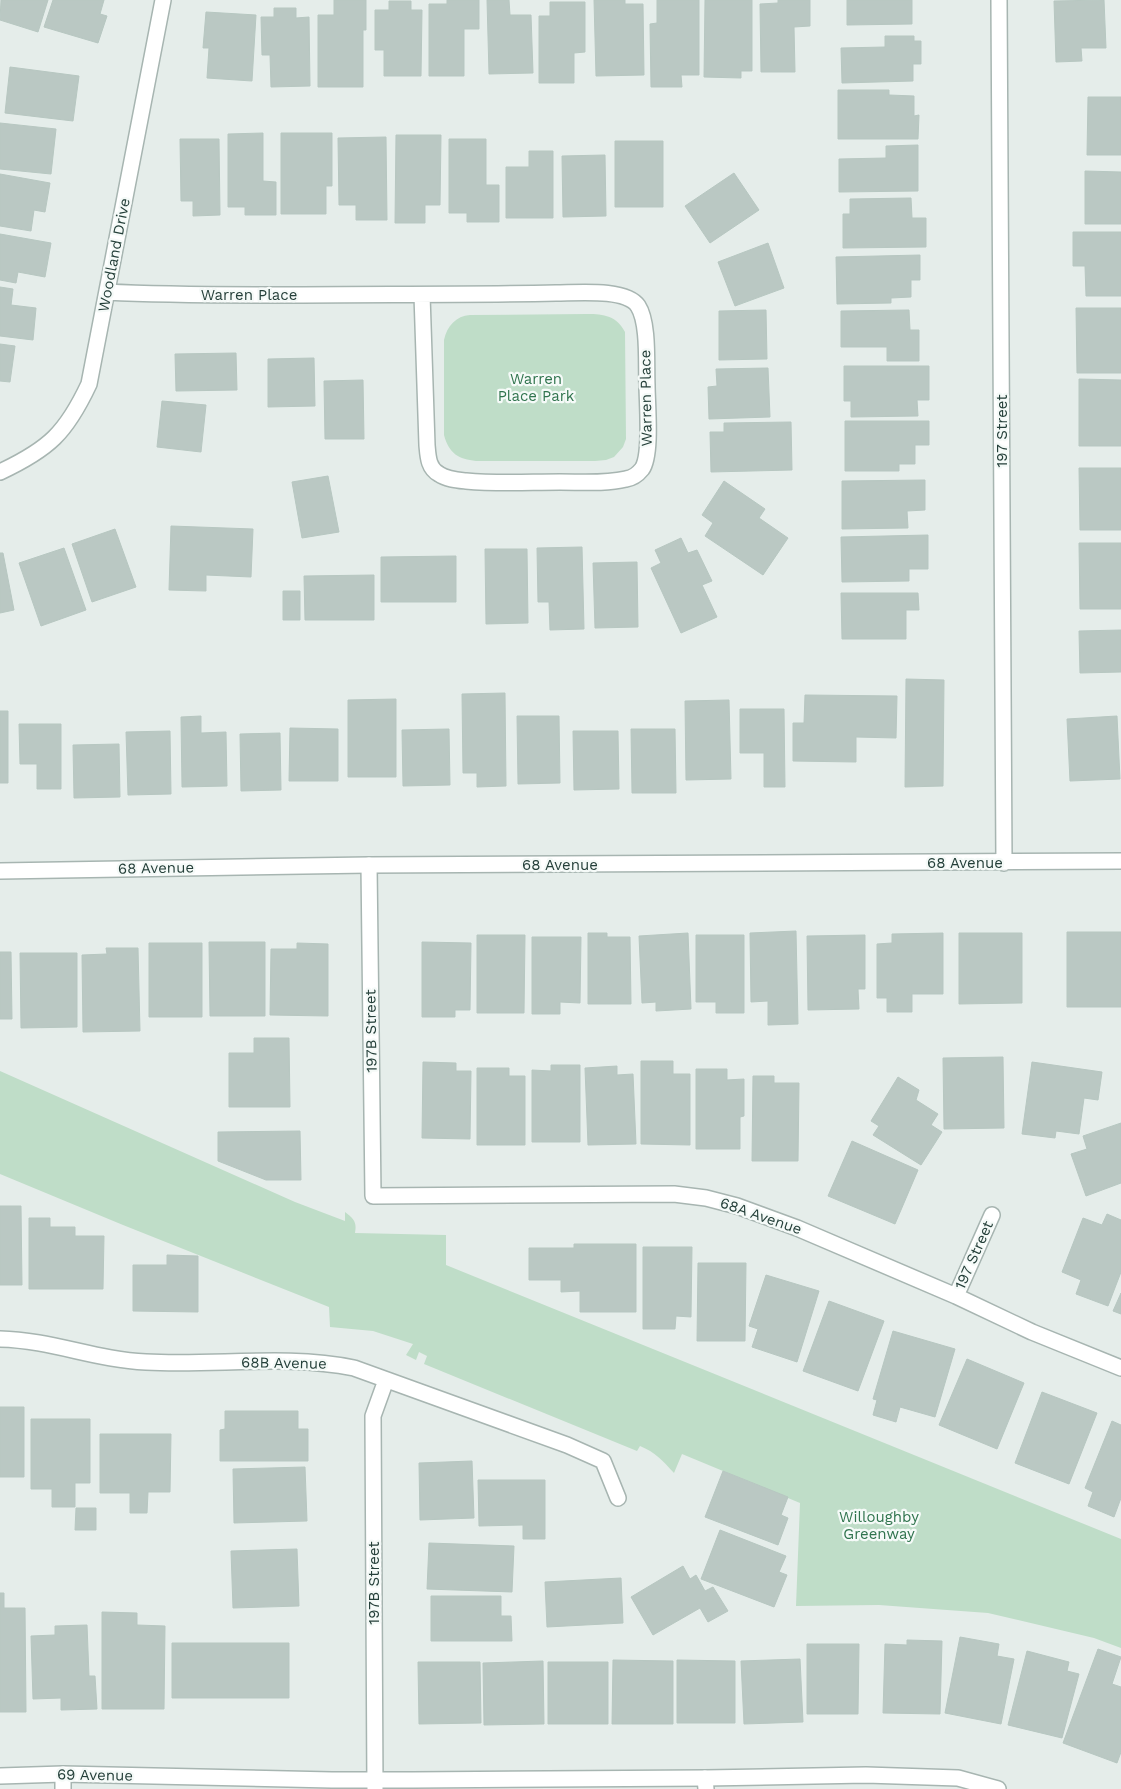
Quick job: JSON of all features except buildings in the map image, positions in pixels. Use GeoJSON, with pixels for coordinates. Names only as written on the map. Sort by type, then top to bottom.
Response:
{"type":"FeatureCollection","features":[{"type":"Feature","properties":{"kind":"street","name":"Woodland Drive"},"geometry":{"type":"LineString","coordinates":[[0,472],[40,450],[57,436],[70,421],[89,384],[162,0]]}},
{"type":"Feature","properties":{"kind":"street","name":"197 Street"},"geometry":{"type":"LineString","coordinates":[[999,0],[1004,863]]}},
{"type":"Feature","properties":{"kind":"street","name":"Warren Place"},"geometry":{"type":"LineString","coordinates":[[107,292],[422,295],[575,293],[608,294],[629,298],[638,306],[641,313],[645,340],[648,439],[645,464],[641,470],[634,476],[614,482],[465,481],[441,476],[434,471],[428,459],[427,445],[422,295]]}},
{"type":"Feature","properties":{"kind":"street","name":"68 Avenue"},"geometry":{"type":"LineString","coordinates":[[0,870],[368,865],[1121,861]]}},
{"type":"Feature","properties":{"kind":"street","name":"197B Street"},"geometry":{"type":"LineString","coordinates":[[368,865],[373,1196]]}},
{"type":"Feature","properties":{"kind":"street","name":"68A Avenue"},"geometry":{"type":"LineString","coordinates":[[373,1196],[664,1194],[706,1198],[737,1206],[797,1228],[956,1296],[1032,1332],[1121,1368]]}},
{"type":"Feature","properties":{"kind":"street","name":"197 Street"},"geometry":{"type":"LineString","coordinates":[[956,1296],[992,1215]]}},
{"type":"Feature","properties":{"kind":"street","name":"68B Avenue"},"geometry":{"type":"LineString","coordinates":[[0,1340],[39,1342],[115,1360],[145,1362],[294,1361],[328,1363],[354,1368],[567,1445],[603,1461],[618,1498]]}},
{"type":"Feature","properties":{"kind":"street","name":"197B Street"},"geometry":{"type":"LineString","coordinates":[[375,1784],[372,1416],[386,1380]]}},
{"type":"Feature","properties":{"kind":"street","name":"69 Avenue"},"geometry":{"type":"LineString","coordinates":[[0,1776],[63,1782],[332,1780],[375,1784],[706,1784],[866,1775],[958,1778],[998,1789]]}},
{"type":"Feature","properties":{"kind":"green space","name":"Warren Place Park"},"geometry":{"type":"Polygon","coordinates":[[[587,314],[614,319],[625,332],[626,439],[623,447],[614,457],[595,461],[476,461],[460,457],[452,451],[444,435],[444,340],[447,330],[453,323],[460,317],[470,315],[587,314]]]}},
{"type":"Feature","properties":{"kind":"green space","name":"Willoughby Greenway"},"geometry":{"type":"Polygon","coordinates":[[[0,1071],[295,1202],[345,1221],[345,1212],[354,1221],[356,1226],[355,1233],[446,1235],[446,1265],[1121,1539],[1121,1648],[1094,1638],[988,1613],[879,1605],[796,1606],[800,1503],[682,1454],[674,1473],[645,1448],[640,1446],[637,1451],[424,1364],[427,1356],[419,1352],[416,1360],[406,1355],[413,1344],[373,1331],[330,1327],[329,1307],[0,1174],[0,1071]]]}}]}
